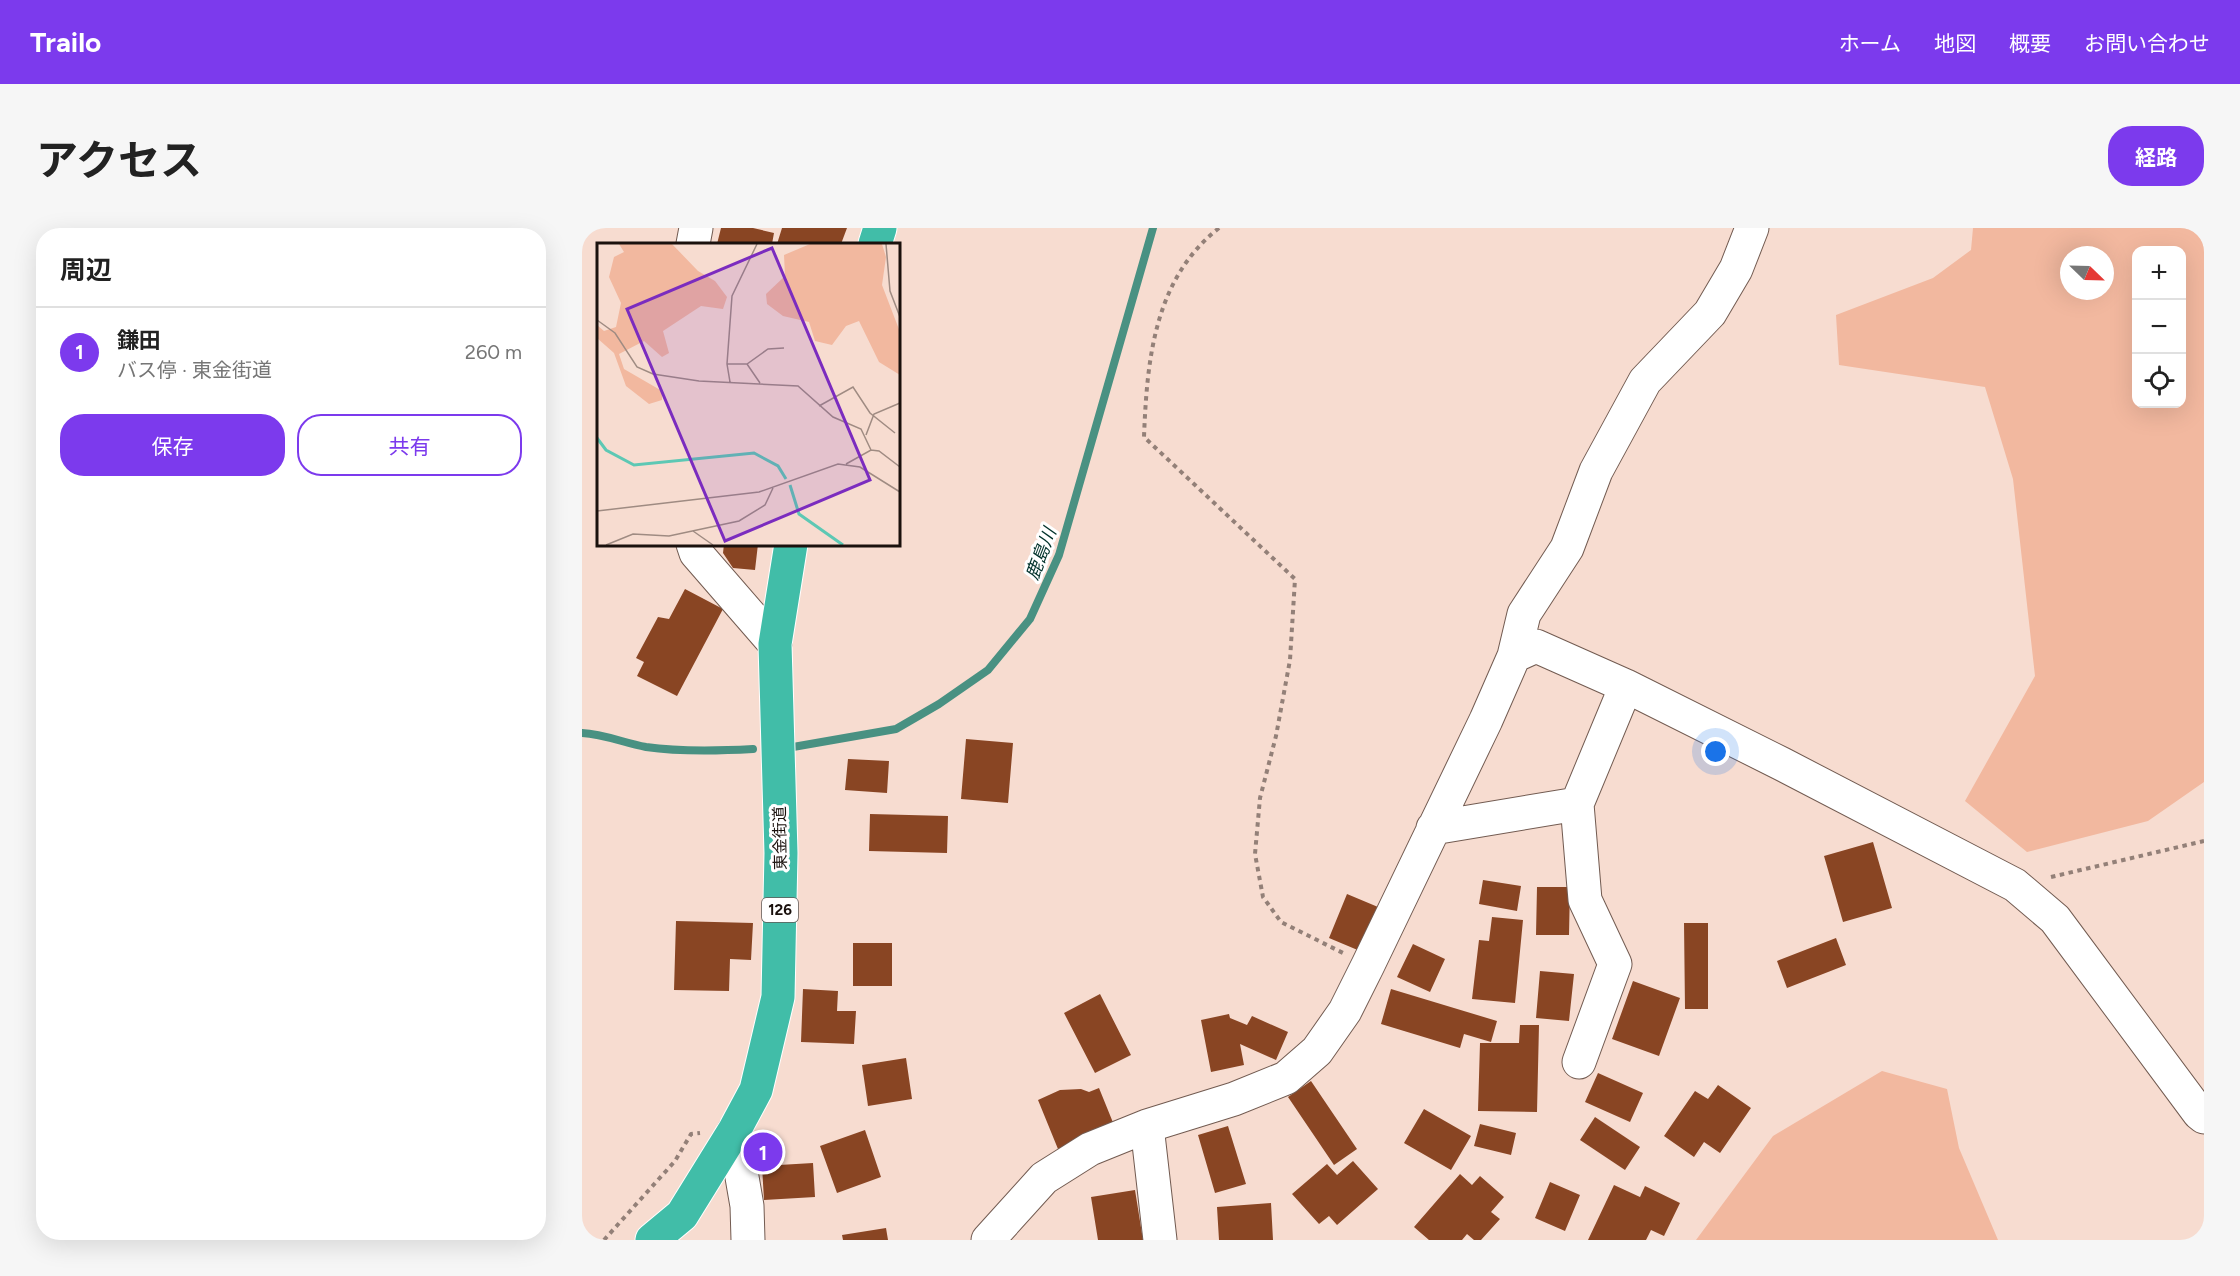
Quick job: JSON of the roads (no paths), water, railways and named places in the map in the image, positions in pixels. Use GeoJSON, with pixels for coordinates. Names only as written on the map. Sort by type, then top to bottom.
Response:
{"type":"FeatureCollection","features":[{"type":"Feature","properties":{"kind":"highway"},"geometry":{"type":"LineString","coordinates":[[875,243],[880,228]]}},
{"type":"Feature","properties":{"kind":"highway","name":"東金街道"},"geometry":{"type":"LineString","coordinates":[[652,1240],[682,1215],[734,1131],[756,1090],[778,997],[781,853],[775,644],[791,546]]}},
{"type":"Feature","properties":{"kind":"street"},"geometry":{"type":"LineString","coordinates":[[693,243],[696,228]]}},
{"type":"Feature","properties":{"kind":"street"},"geometry":{"type":"LineString","coordinates":[[988,1240],[1044,1178],[1090,1149],[1146,1126],[1234,1099],[1286,1078],[1317,1051],[1345,1011],[1486,720],[1514,656],[1524,614],[1567,548],[1596,471],[1645,381],[1710,314],[1736,269],[1752,228]]}},
{"type":"Feature","properties":{"kind":"street"},"geometry":{"type":"LineString","coordinates":[[694,546],[696,553],[775,644]]}},
{"type":"Feature","properties":{"kind":"street"},"geometry":{"type":"LineString","coordinates":[[1514,656],[1536,646],[1626,686],[2015,885],[2055,919],[2204,1117]]}},
{"type":"Feature","properties":{"kind":"street"},"geometry":{"type":"LineString","coordinates":[[1579,1062],[1615,964],[1585,900],[1577,804],[1626,686]]}},
{"type":"Feature","properties":{"kind":"street"},"geometry":{"type":"LineString","coordinates":[[1433,828],[1577,804]]}},
{"type":"Feature","properties":{"kind":"street"},"geometry":{"type":"LineString","coordinates":[[1146,1126],[1160,1240]]}},
{"type":"Feature","properties":{"kind":"street"},"geometry":{"type":"LineString","coordinates":[[734,1131],[747,1206],[748,1240]]}},
{"type":"Feature","properties":{"kind":"waterway","name":"鹿島川"},"geometry":{"type":"LineString","coordinates":[[793,747],[896,729],[939,704],[988,670],[1030,619],[1059,555],[1153,228]]}},
{"type":"Feature","properties":{"kind":"waterway","name":"鹿島川"},"geometry":{"type":"LineString","coordinates":[[582,733],[659,749],[699,751],[753,749]]}},
{"type":"Feature","properties":{"kind":"place","name":"鎌田"},"geometry":{"type":"Point","coordinates":[763,1152]}}]}
